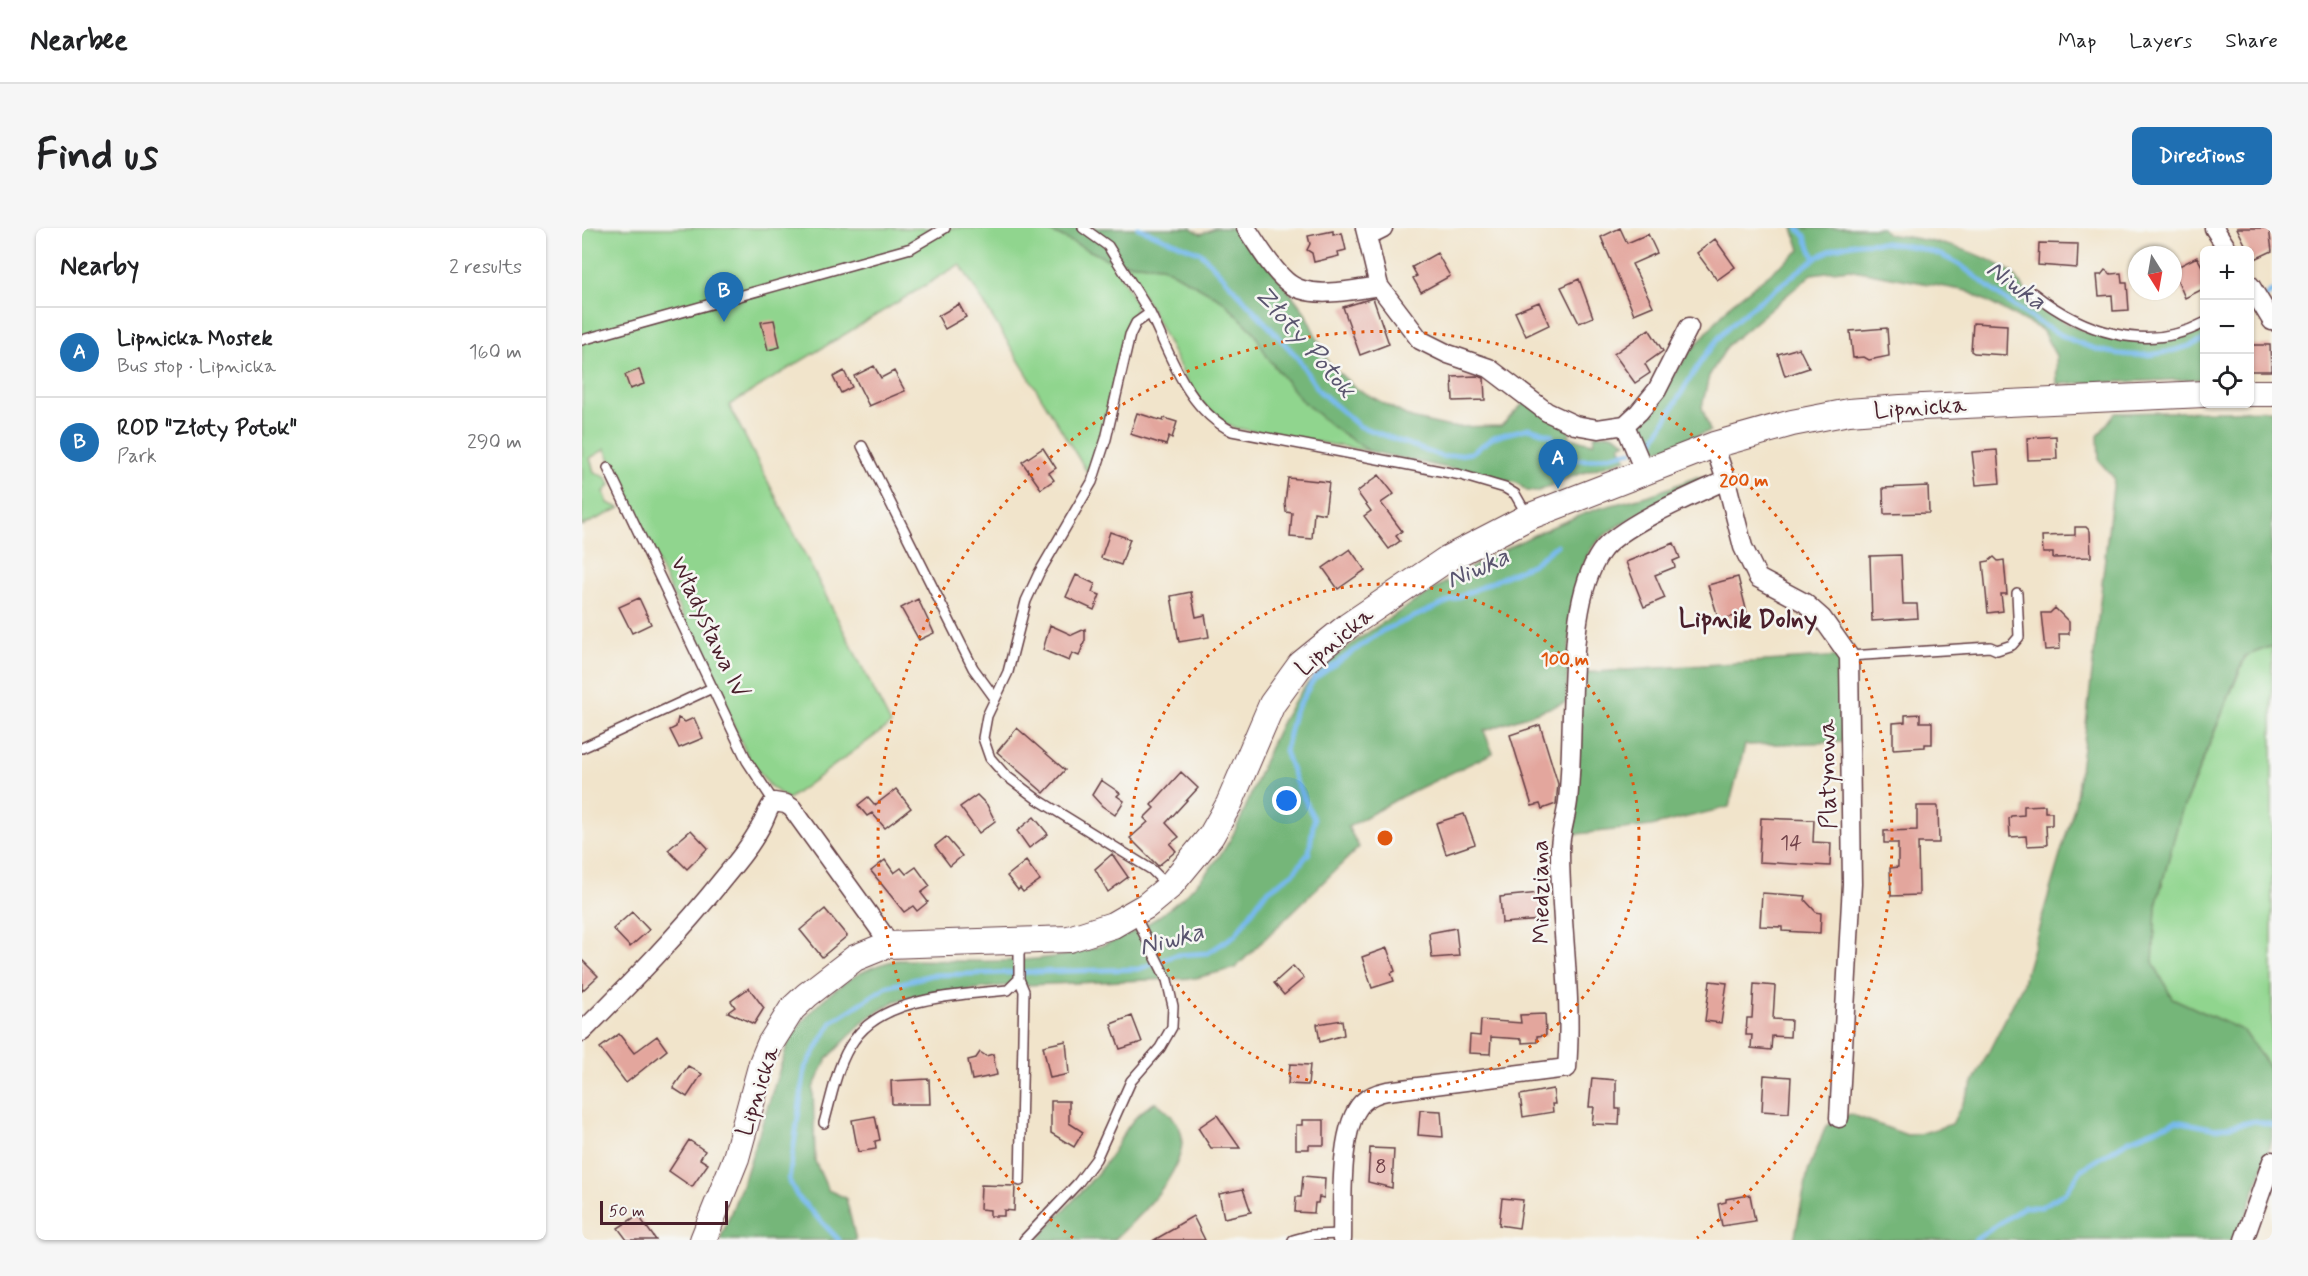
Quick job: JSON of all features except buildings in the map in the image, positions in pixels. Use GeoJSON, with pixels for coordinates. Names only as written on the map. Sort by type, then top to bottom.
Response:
{"type":"FeatureCollection","features":[{"type":"Feature","properties":{"kind":"street"},"geometry":{"type":"LineString","coordinates":[[1246,228],[1285,280],[1298,288],[1319,291],[1379,286]]}},
{"type":"Feature","properties":{"kind":"street"},"geometry":{"type":"LineString","coordinates":[[2214,228],[2225,246]]}},
{"type":"Feature","properties":{"kind":"street"},"geometry":{"type":"LineString","coordinates":[[1372,231],[1379,286],[1412,331],[1432,348],[1489,368],[1547,412],[1575,425],[1627,430]]}},
{"type":"Feature","properties":{"kind":"street"},"geometry":{"type":"LineString","coordinates":[[2254,292],[2271,320]]}},
{"type":"Feature","properties":{"kind":"street"},"geometry":{"type":"LineString","coordinates":[[1627,430],[1657,390],[1689,327]]}},
{"type":"Feature","properties":{"kind":"street"},"geometry":{"type":"LineString","coordinates":[[2254,393],[2272,393]]}},
{"type":"Feature","properties":{"kind":"street","name":"Lipnicka"},"geometry":{"type":"LineString","coordinates":[[703,1240],[736,1158],[762,1063],[780,1025],[792,1009],[837,970],[866,952],[887,945],[1019,948],[1084,936],[1134,913],[1169,887],[1201,851],[1221,821],[1272,704],[1301,664],[1411,581],[1486,537],[1642,465],[1783,425],[1850,412],[2200,394]]}},
{"type":"Feature","properties":{"kind":"street"},"geometry":{"type":"LineString","coordinates":[[1627,430],[1642,465]]}},
{"type":"Feature","properties":{"kind":"street"},"geometry":{"type":"LineString","coordinates":[[1714,445],[1726,480],[1743,547],[1758,578],[1805,603],[1822,618],[1849,656]]}},
{"type":"Feature","properties":{"kind":"street","name":"Miedziana"},"geometry":{"type":"LineString","coordinates":[[1342,1237],[1346,1153],[1350,1126],[1355,1113],[1368,1098],[1387,1090],[1568,1068],[1570,1036],[1560,849],[1569,791],[1577,642],[1587,586],[1602,550],[1614,539],[1726,480]]}},
{"type":"Feature","properties":{"kind":"street","name":"Platynowa"},"geometry":{"type":"LineString","coordinates":[[1839,1118],[1852,884],[1849,656]]}},
{"type":"Feature","properties":{"kind":"street"},"geometry":{"type":"LineString","coordinates":[[582,1032],[620,995],[709,896],[743,853],[774,802]]}},
{"type":"Feature","properties":{"kind":"street","name":"Władysława IV"},"geometry":{"type":"LineString","coordinates":[[774,802],[786,804],[792,808],[883,934],[887,945]]}},
{"type":"Feature","properties":{"kind":"street"},"geometry":{"type":"LineString","coordinates":[[2244,1240],[2272,1161]]}},
{"type":"Feature","properties":{"kind":"lane"},"geometry":{"type":"LineString","coordinates":[[582,340],[911,248],[945,228]]}},
{"type":"Feature","properties":{"kind":"lane"},"geometry":{"type":"LineString","coordinates":[[1083,228],[1108,246],[1150,313],[1194,401],[1221,426],[1232,431],[1461,475],[1505,488],[1515,494],[1528,518]]}},
{"type":"Feature","properties":{"kind":"lane"},"geometry":{"type":"LineString","coordinates":[[2033,293],[2057,312],[2093,330],[2155,338],[2182,333],[2200,325]]}},
{"type":"Feature","properties":{"kind":"lane"},"geometry":{"type":"LineString","coordinates":[[1150,313],[1136,323],[1130,335],[1106,439],[1092,482],[1039,573],[1026,601],[1008,672],[994,697],[987,716],[983,738],[994,765],[1037,799],[1152,870],[1169,887]]}},
{"type":"Feature","properties":{"kind":"lane"},"geometry":{"type":"LineString","coordinates":[[862,447],[973,668],[994,697]]}},
{"type":"Feature","properties":{"kind":"lane","name":"Władysława IV"},"geometry":{"type":"LineString","coordinates":[[608,468],[747,761],[774,802]]}},
{"type":"Feature","properties":{"kind":"lane"},"geometry":{"type":"LineString","coordinates":[[1849,656],[1990,647],[1997,650],[2012,645],[2019,637],[2017,593]]}},
{"type":"Feature","properties":{"kind":"lane"},"geometry":{"type":"LineString","coordinates":[[582,748],[712,688]]}},
{"type":"Feature","properties":{"kind":"lane"},"geometry":{"type":"LineString","coordinates":[[1024,1240],[1078,1183],[1096,1159],[1131,1081],[1160,1048],[1172,1027],[1173,1006],[1167,980],[1134,913]]}},
{"type":"Feature","properties":{"kind":"lane"},"geometry":{"type":"LineString","coordinates":[[1019,948],[1019,980],[1024,991],[1020,1181]]}},
{"type":"Feature","properties":{"kind":"lane"},"geometry":{"type":"LineString","coordinates":[[824,1123],[839,1073],[854,1040],[874,1021],[912,1004],[1008,990],[1019,980]]}},
{"type":"Feature","properties":{"kind":"lane"},"geometry":{"type":"LineString","coordinates":[[1293,1240],[1311,1235],[1342,1237]]}},
{"type":"Feature","properties":{"kind":"green space"},"geometry":{"type":"Polygon","coordinates":[[[582,228],[1043,228],[1113,262],[1136,303],[1135,314],[1118,363],[1111,408],[1090,477],[960,264],[729,405],[891,724],[788,799],[770,786],[749,759],[605,449],[590,458],[594,472],[607,478],[610,485],[604,492],[608,503],[620,508],[582,526],[582,228]]]}},
{"type":"Feature","properties":{"kind":"green space"},"geometry":{"type":"Polygon","coordinates":[[[1043,228],[1191,228],[1201,234],[1215,228],[1240,228],[1304,311],[1329,364],[1357,389],[1411,418],[1450,427],[1501,426],[1526,401],[1569,428],[1570,438],[1593,443],[1595,435],[1612,434],[1626,442],[1620,445],[1626,459],[1573,476],[1536,492],[1527,491],[1517,483],[1369,451],[1333,427],[1300,399],[1268,358],[1254,332],[1222,300],[1162,266],[1113,262],[1043,228]]]}},
{"type":"Feature","properties":{"kind":"green space"},"geometry":{"type":"Polygon","coordinates":[[[1793,228],[1882,228],[1887,234],[1965,250],[2011,272],[2030,298],[2048,312],[2090,333],[2137,341],[2183,336],[2200,330],[2200,379],[2057,384],[2056,356],[2042,330],[1967,291],[1848,269],[1812,274],[1728,345],[1709,376],[1702,407],[1710,431],[1650,453],[1640,434],[1639,423],[1689,353],[1731,304],[1800,250],[1793,228]]]}},
{"type":"Feature","properties":{"kind":"green space"},"geometry":{"type":"Polygon","coordinates":[[[1124,263],[1162,266],[1222,300],[1254,332],[1268,358],[1300,399],[1333,427],[1369,451],[1235,428],[1214,418],[1191,389],[1150,307],[1124,263]]]}},
{"type":"Feature","properties":{"kind":"green space"},"geometry":{"type":"Polygon","coordinates":[[[2272,410],[2272,646],[2245,656],[2180,816],[2156,906],[2153,962],[2172,998],[2244,1031],[2272,1072],[2272,1139],[2238,1240],[1794,1240],[1808,1171],[1826,1126],[1850,1114],[1907,1135],[1920,1134],[1952,1124],[2022,986],[2075,804],[2085,734],[2114,478],[2099,461],[2098,436],[2115,413],[2272,410]]]}},
{"type":"Feature","properties":{"kind":"green space"},"geometry":{"type":"Polygon","coordinates":[[[1697,477],[1704,478],[1704,482],[1618,526],[1596,543],[1587,556],[1572,619],[1566,702],[1484,731],[1493,753],[1401,797],[1348,827],[1359,847],[1235,968],[1196,978],[1002,986],[895,1001],[866,1019],[827,1059],[813,1088],[815,1161],[828,1190],[846,1198],[856,1240],[720,1240],[745,1177],[788,1043],[808,1015],[834,990],[864,971],[897,960],[1012,961],[1047,958],[1082,951],[1116,940],[1149,923],[1182,898],[1208,871],[1223,851],[1236,829],[1283,720],[1306,685],[1338,655],[1442,585],[1517,543],[1597,509],[1652,494],[1697,477]]]}},
{"type":"Feature","properties":{"kind":"green space"},"geometry":{"type":"Polygon","coordinates":[[[2272,646],[2272,1072],[2244,1031],[2172,998],[2153,962],[2156,906],[2180,816],[2246,656],[2272,646]]]}},
{"type":"Feature","properties":{"kind":"green space"},"geometry":{"type":"Polygon","coordinates":[[[1842,656],[1845,742],[1745,745],[1729,807],[1651,826],[1569,835],[1582,673],[1842,656]]]}},
{"type":"Feature","properties":{"kind":"green space"},"geometry":{"type":"Polygon","coordinates":[[[1156,1102],[1169,1113],[1179,1127],[1182,1138],[1181,1152],[1168,1180],[1147,1207],[1114,1240],[1038,1240],[1098,1172],[1132,1121],[1156,1102]]]}},
{"type":"Feature","properties":{"kind":"waterway","name":"Złoty Potok"},"geometry":{"type":"LineString","coordinates":[[1138,228],[1201,253],[1297,357],[1319,391],[1359,426],[1443,457],[1471,453],[1494,437],[1529,428],[1551,435],[1563,459],[1588,460],[1632,451]]}},
{"type":"Feature","properties":{"kind":"waterway"},"geometry":{"type":"LineString","coordinates":[[1798,228],[1805,236],[1815,259]]}},
{"type":"Feature","properties":{"kind":"waterway","name":"Niwka"},"geometry":{"type":"LineString","coordinates":[[1647,451],[1698,366],[1724,332],[1748,310],[1811,262],[1843,246],[1870,243],[1900,244],[1942,255],[2048,328],[2096,349],[2122,354],[2148,355],[2175,350],[2200,341]]}},
{"type":"Feature","properties":{"kind":"waterway","name":"Niwka"},"geometry":{"type":"LineString","coordinates":[[2254,309],[2272,291]]}},
{"type":"Feature","properties":{"kind":"waterway","name":"Niwka"},"geometry":{"type":"LineString","coordinates":[[839,1240],[797,1196],[789,1180],[805,1068],[832,1022],[886,987],[931,975],[1139,969],[1176,955],[1208,953],[1235,935],[1265,893],[1293,873],[1309,853],[1314,819],[1296,782],[1285,751],[1294,713],[1314,679],[1382,631],[1533,564],[1557,545]]}},
{"type":"Feature","properties":{"kind":"waterway"},"geometry":{"type":"LineString","coordinates":[[1975,1240],[2024,1207],[2041,1207],[2066,1192],[2082,1169],[2129,1140],[2176,1121],[2216,1129],[2255,1121],[2272,1125]]}},
{"type":"Feature","properties":{"kind":"place","name":"ROD \"Złoty Potok\""},"geometry":{"type":"Point","coordinates":[724,322]}},
{"type":"Feature","properties":{"kind":"place","name":"Lipnicka Mostek"},"geometry":{"type":"Point","coordinates":[1558,489]}},
{"type":"Feature","properties":{"kind":"district","name":"Lipnik Dolny"},"geometry":{"type":"Point","coordinates":[1748,618]}}]}
